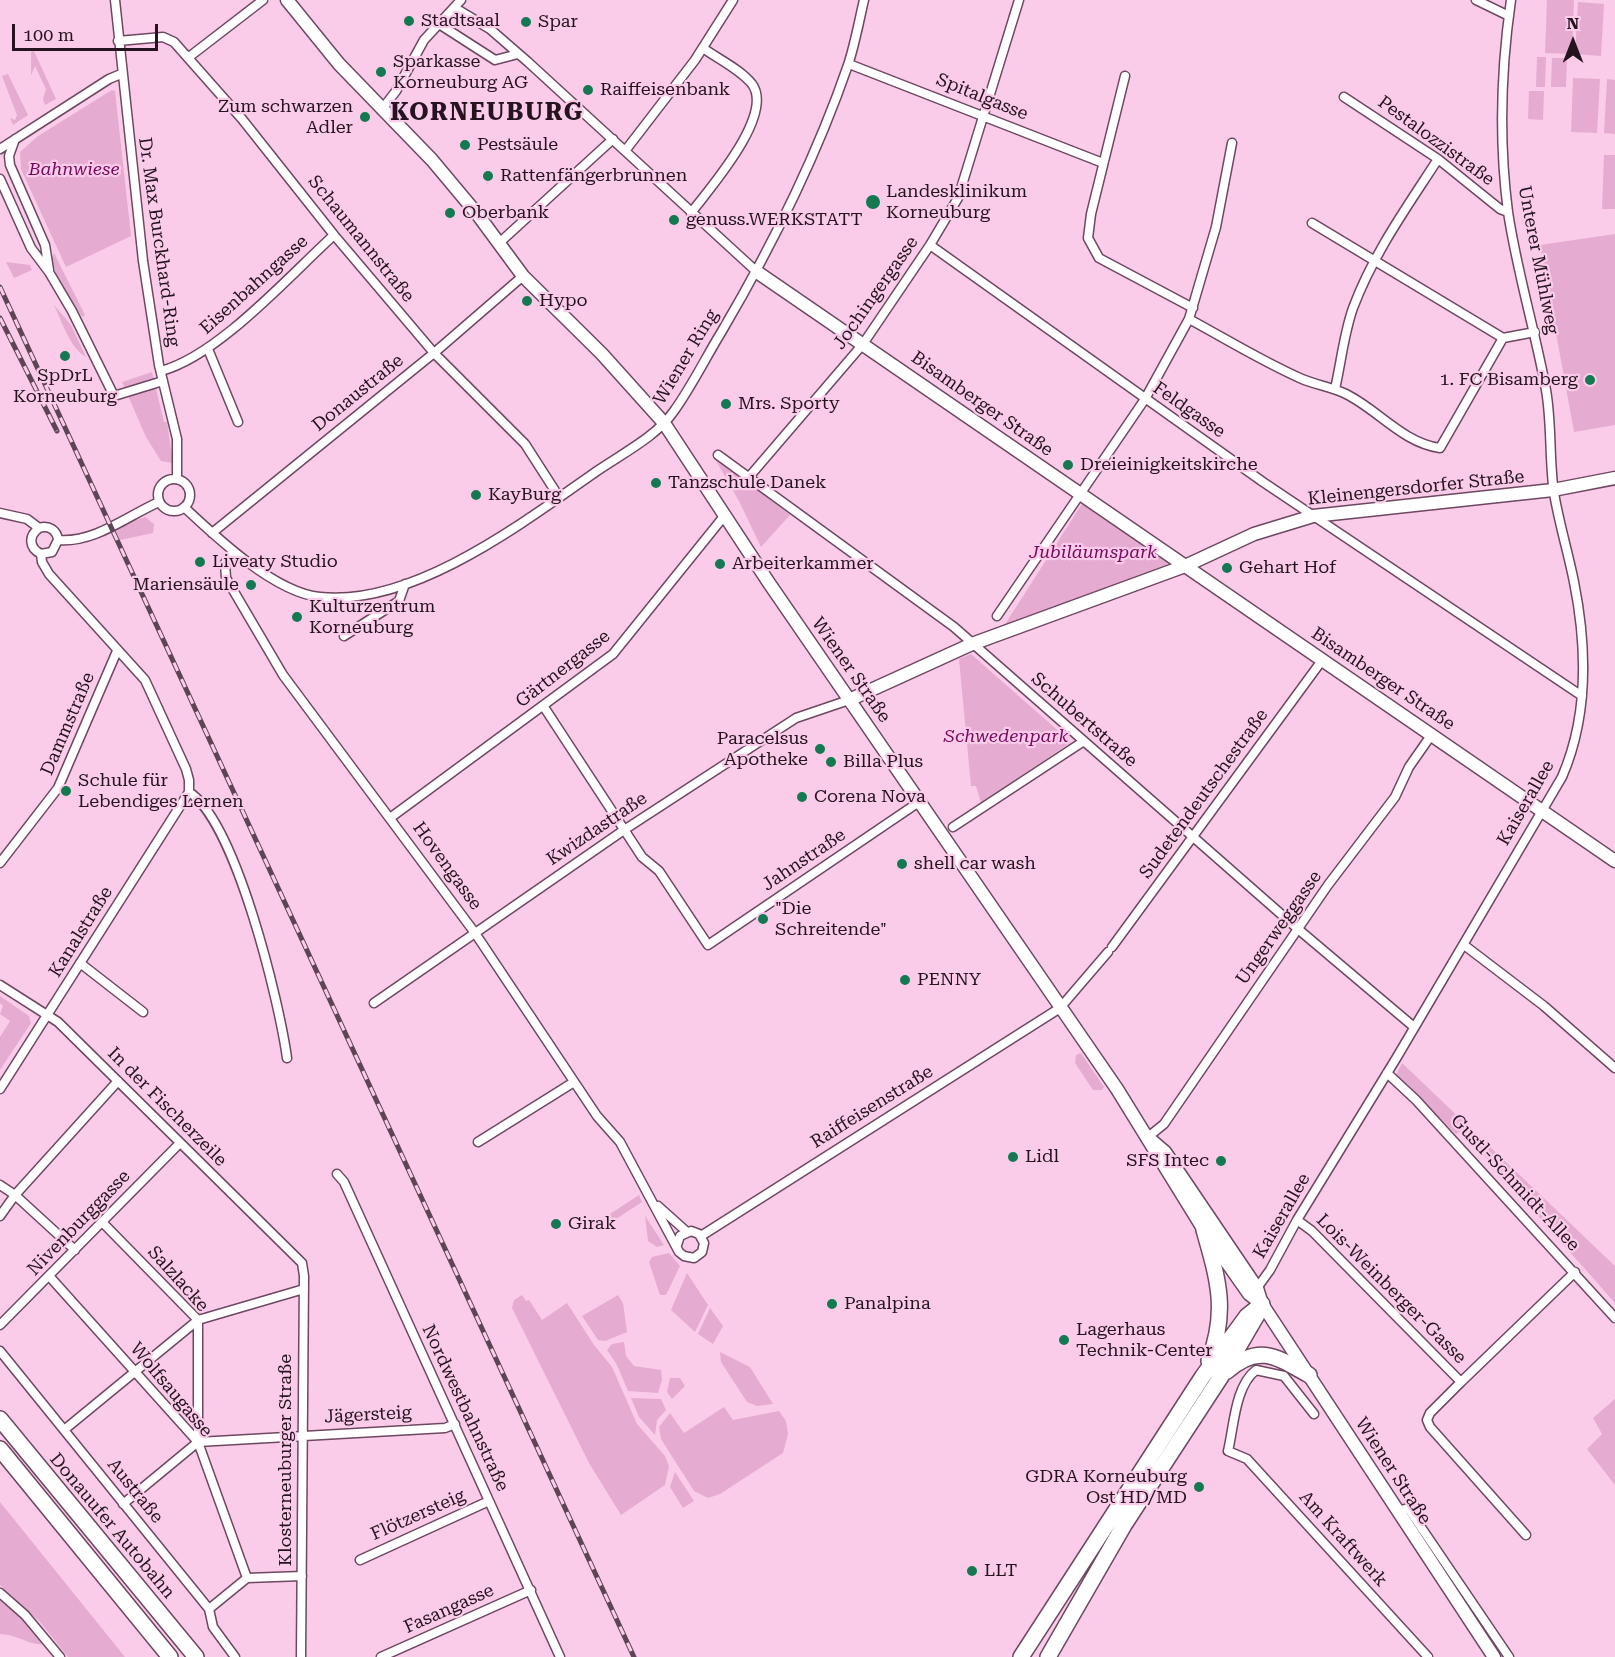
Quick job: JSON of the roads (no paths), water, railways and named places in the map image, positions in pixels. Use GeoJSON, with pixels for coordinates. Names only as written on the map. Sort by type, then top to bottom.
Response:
{"type":"FeatureCollection","features":[{"type":"Feature","properties":{"kind":"highway"},"geometry":{"type":"LineString","coordinates":[[1203,1376],[1214,1347],[1221,1315],[1218,1281],[1204,1230]]}},
{"type":"Feature","properties":{"kind":"highway"},"geometry":{"type":"LineString","coordinates":[[1048,1657],[1124,1525],[1222,1375],[1262,1304]]}},
{"type":"Feature","properties":{"kind":"highway"},"geometry":{"type":"LineString","coordinates":[[1021,1657],[1053,1612],[1203,1376],[1247,1316],[1262,1304]]}},
{"type":"Feature","properties":{"kind":"highway"},"geometry":{"type":"LineString","coordinates":[[1222,1375],[1240,1361],[1264,1354],[1280,1359],[1309,1375]]}},
{"type":"Feature","properties":{"kind":"highway","name":"Donauufer Autobahn"},"geometry":{"type":"LineString","coordinates":[[0,1419],[196,1657]]}},
{"type":"Feature","properties":{"kind":"highway","name":"Donauufer Autobahn"},"geometry":{"type":"LineString","coordinates":[[0,1449],[170,1657]]}},
{"type":"Feature","properties":{"kind":"highway"},"geometry":{"type":"LineString","coordinates":[[1032,1657],[1053,1612]]}},
{"type":"Feature","properties":{"kind":"main road","name":"Wiener Straße"},"geometry":{"type":"LineString","coordinates":[[287,0],[339,64],[460,193],[523,276],[633,387],[664,423],[849,700],[1148,1137],[1157,1157],[1204,1230],[1249,1294],[1262,1304],[1398,1511],[1452,1584],[1494,1657]]}},
{"type":"Feature","properties":{"kind":"main road","name":"Bisamberger Straße"},"geometry":{"type":"LineString","coordinates":[[757,272],[1615,861]]}},
{"type":"Feature","properties":{"kind":"main road","name":"Kleinengersdorfer Straße"},"geometry":{"type":"LineString","coordinates":[[849,700],[972,644],[1185,566],[1254,534],[1313,516],[1553,490],[1615,478]]}},
{"type":"Feature","properties":{"kind":"main road","name":"Wiener Straße"},"geometry":{"type":"LineString","coordinates":[[1148,1137],[1165,1152],[1260,1284],[1262,1304]]}},
{"type":"Feature","properties":{"kind":"street"},"geometry":{"type":"LineString","coordinates":[[189,57],[263,0]]}},
{"type":"Feature","properties":{"kind":"street"},"geometry":{"type":"LineString","coordinates":[[625,152],[703,48],[733,0]]}},
{"type":"Feature","properties":{"kind":"street","name":"Wiener Ring"},"geometry":{"type":"LineString","coordinates":[[405,584],[451,566],[560,497],[664,423],[674,412],[757,272],[796,193],[849,64],[864,0]]}},
{"type":"Feature","properties":{"kind":"street","name":"Jochingergasse"},"geometry":{"type":"LineString","coordinates":[[749,477],[863,344],[930,245],[958,198],[1018,0]]}},
{"type":"Feature","properties":{"kind":"street"},"geometry":{"type":"LineString","coordinates":[[1476,0],[1509,16]]}},
{"type":"Feature","properties":{"kind":"street","name":"Unterer Mühlweg"},"geometry":{"type":"LineString","coordinates":[[1511,0],[1504,87],[1504,155],[1508,212],[1546,393],[1553,490]]}},
{"type":"Feature","properties":{"kind":"street","name":"Dr. Max Burckhard-Ring"},"geometry":{"type":"LineString","coordinates":[[115,3],[143,261],[161,371],[177,439],[177,479],[184,483],[189,491],[189,499],[184,507]]}},
{"type":"Feature","properties":{"kind":"street"},"geometry":{"type":"LineString","coordinates":[[382,108],[407,72],[424,40],[459,3]]}},
{"type":"Feature","properties":{"kind":"street","name":"Bisamberger Straße"},"geometry":{"type":"LineString","coordinates":[[459,3],[757,272]]}},
{"type":"Feature","properties":{"kind":"street"},"geometry":{"type":"LineString","coordinates":[[439,24],[495,60],[518,54]]}},
{"type":"Feature","properties":{"kind":"street","name":"Schaumannstraße"},"geometry":{"type":"LineString","coordinates":[[118,41],[163,38],[174,42],[189,57],[434,353],[525,444],[560,497]]}},
{"type":"Feature","properties":{"kind":"street"},"geometry":{"type":"LineString","coordinates":[[691,213],[748,132],[755,111],[756,94],[752,84],[703,48]]}},
{"type":"Feature","properties":{"kind":"street","name":"Spitalgasse"},"geometry":{"type":"LineString","coordinates":[[849,64],[1103,163]]}},
{"type":"Feature","properties":{"kind":"street"},"geometry":{"type":"LineString","coordinates":[[0,149],[121,74]]}},
{"type":"Feature","properties":{"kind":"street"},"geometry":{"type":"LineString","coordinates":[[1125,76],[1103,163],[1088,238],[1099,258],[1193,308]]}},
{"type":"Feature","properties":{"kind":"street","name":"Pestalozzistraße"},"geometry":{"type":"LineString","coordinates":[[1344,96],[1438,159],[1500,209],[1508,212]]}},
{"type":"Feature","properties":{"kind":"street"},"geometry":{"type":"LineString","coordinates":[[15,139],[9,156],[10,165],[45,245],[49,272]]}},
{"type":"Feature","properties":{"kind":"street"},"geometry":{"type":"LineString","coordinates":[[498,243],[613,140]]}},
{"type":"Feature","properties":{"kind":"street"},"geometry":{"type":"LineString","coordinates":[[997,616],[1145,399],[1189,319],[1216,227],[1232,143]]}},
{"type":"Feature","properties":{"kind":"street"},"geometry":{"type":"LineString","coordinates":[[1335,389],[1352,309],[1374,261],[1438,159]]}},
{"type":"Feature","properties":{"kind":"street"},"geometry":{"type":"LineString","coordinates":[[0,180],[31,248],[49,272],[72,311],[114,396],[163,381]]}},
{"type":"Feature","properties":{"kind":"street"},"geometry":{"type":"LineString","coordinates":[[1312,223],[1503,338],[1535,332]]}},
{"type":"Feature","properties":{"kind":"street","name":"Eisenbahngasse"},"geometry":{"type":"LineString","coordinates":[[161,371],[180,365],[208,349],[334,235]]}},
{"type":"Feature","properties":{"kind":"street","name":"Feldgasse"},"geometry":{"type":"LineString","coordinates":[[930,245],[1263,482],[1582,696]]}},
{"type":"Feature","properties":{"kind":"street","name":"Donaustraße"},"geometry":{"type":"LineString","coordinates":[[212,533],[434,353],[523,276]]}},
{"type":"Feature","properties":{"kind":"street"},"geometry":{"type":"LineString","coordinates":[[1189,319],[1300,378],[1335,389],[1367,405],[1382,420],[1428,445],[1440,448],[1503,338]]}},
{"type":"Feature","properties":{"kind":"street"},"geometry":{"type":"LineString","coordinates":[[208,349],[238,422]]}},
{"type":"Feature","properties":{"kind":"street","name":"Schubertstraße"},"geometry":{"type":"LineString","coordinates":[[718,455],[954,627],[1298,929],[1414,1027]]}},
{"type":"Feature","properties":{"kind":"street"},"geometry":{"type":"LineString","coordinates":[[159,502],[160,486],[169,479],[177,479]]}},
{"type":"Feature","properties":{"kind":"street","name":"Kaiserallee"},"geometry":{"type":"LineString","coordinates":[[1260,1284],[1464,945],[1562,777],[1571,757],[1582,696],[1584,644],[1574,582],[1553,490]]}},
{"type":"Feature","properties":{"kind":"street"},"geometry":{"type":"LineString","coordinates":[[159,502],[172,510],[184,507],[233,551],[290,587],[319,597],[352,596],[405,584]]}},
{"type":"Feature","properties":{"kind":"street"},"geometry":{"type":"LineString","coordinates":[[58,540],[73,541],[93,535],[159,502]]}},
{"type":"Feature","properties":{"kind":"street"},"geometry":{"type":"LineString","coordinates":[[0,513],[27,519],[39,528],[52,529],[58,540]]}},
{"type":"Feature","properties":{"kind":"street","name":"Gärtnergasse"},"geometry":{"type":"LineString","coordinates":[[390,818],[544,707],[613,654],[725,515]]}},
{"type":"Feature","properties":{"kind":"street"},"geometry":{"type":"LineString","coordinates":[[39,528],[32,535],[33,548],[41,554],[42,562],[49,574],[145,680],[186,769],[189,792],[199,799],[209,812],[248,903],[276,997],[286,1058]]}},
{"type":"Feature","properties":{"kind":"street"},"geometry":{"type":"LineString","coordinates":[[41,554],[54,550],[58,540]]}},
{"type":"Feature","properties":{"kind":"street","name":"Hovengasse"},"geometry":{"type":"LineString","coordinates":[[233,551],[225,563],[226,578],[273,658],[476,933],[597,1116],[620,1143],[654,1201],[681,1254],[694,1258],[703,1249],[701,1236]]}},
{"type":"Feature","properties":{"kind":"street"},"geometry":{"type":"LineString","coordinates":[[344,636],[399,601],[405,584]]}},
{"type":"Feature","properties":{"kind":"street","name":"Dammstraße"},"geometry":{"type":"LineString","coordinates":[[0,863],[58,788],[117,651]]}},
{"type":"Feature","properties":{"kind":"street","name":"Sudetendeutschestraße"},"geometry":{"type":"LineString","coordinates":[[1060,1008],[1110,950],[1323,659]]}},
{"type":"Feature","properties":{"kind":"street","name":"Kwizdastraße"},"geometry":{"type":"LineString","coordinates":[[374,1004],[624,830],[796,718],[849,700]]}},
{"type":"Feature","properties":{"kind":"street"},"geometry":{"type":"LineString","coordinates":[[544,707],[624,830]]}},
{"type":"Feature","properties":{"kind":"street","name":"Ungerweggasse"},"geometry":{"type":"LineString","coordinates":[[1148,1137],[1164,1124],[1298,929],[1395,797],[1409,767],[1432,734]]}},
{"type":"Feature","properties":{"kind":"street"},"geometry":{"type":"LineString","coordinates":[[953,827],[1084,741]]}},
{"type":"Feature","properties":{"kind":"street","name":"Kanalstraße"},"geometry":{"type":"LineString","coordinates":[[0,1089],[189,792]]}},
{"type":"Feature","properties":{"kind":"street","name":"Jahnstraße"},"geometry":{"type":"LineString","coordinates":[[624,830],[642,857],[659,871],[708,945],[919,802]]}},
{"type":"Feature","properties":{"kind":"street"},"geometry":{"type":"LineString","coordinates":[[1464,945],[1544,1006],[1615,1068]]}},
{"type":"Feature","properties":{"kind":"street"},"geometry":{"type":"LineString","coordinates":[[80,963],[143,1012]]}},
{"type":"Feature","properties":{"kind":"street","name":"In der Fischerzeile"},"geometry":{"type":"LineString","coordinates":[[0,985],[48,1015],[302,1263]]}},
{"type":"Feature","properties":{"kind":"street","name":"Raiffeisenstraße"},"geometry":{"type":"LineString","coordinates":[[701,1236],[1060,1008]]}},
{"type":"Feature","properties":{"kind":"street","name":"Gustl-Schmidt-Allee"},"geometry":{"type":"LineString","coordinates":[[1387,1073],[1416,1100],[1615,1318]]}},
{"type":"Feature","properties":{"kind":"street"},"geometry":{"type":"LineString","coordinates":[[0,1216],[15,1195],[118,1081]]}},
{"type":"Feature","properties":{"kind":"street"},"geometry":{"type":"LineString","coordinates":[[478,1142],[574,1082]]}},
{"type":"Feature","properties":{"kind":"street","name":"Nivenburggasse"},"geometry":{"type":"LineString","coordinates":[[0,1324],[50,1277],[180,1143]]}},
{"type":"Feature","properties":{"kind":"street","name":"Nordwestbahnstraße"},"geometry":{"type":"LineString","coordinates":[[337,1174],[344,1182],[560,1657]]}},
{"type":"Feature","properties":{"kind":"street"},"geometry":{"type":"LineString","coordinates":[[0,1185],[15,1195],[75,1250]]}},
{"type":"Feature","properties":{"kind":"street","name":"Hovengasse"},"geometry":{"type":"LineString","coordinates":[[654,1201],[687,1232]]}},
{"type":"Feature","properties":{"kind":"street","name":"Lois-Weinberger-Gasse"},"geometry":{"type":"LineString","coordinates":[[1297,1220],[1312,1231],[1461,1382]]}},
{"type":"Feature","properties":{"kind":"street","name":"Salzlacke"},"geometry":{"type":"LineString","coordinates":[[102,1222],[198,1320],[198,1442]]}},
{"type":"Feature","properties":{"kind":"street"},"geometry":{"type":"LineString","coordinates":[[677,1245],[680,1236],[687,1232],[694,1232],[701,1236]]}},
{"type":"Feature","properties":{"kind":"street","name":"Klosterneuburger Straße"},"geometry":{"type":"LineString","coordinates":[[301,1657],[301,1436],[304,1289],[302,1263]]}},
{"type":"Feature","properties":{"kind":"street","name":"Lois-Weinberger-Gasse"},"geometry":{"type":"LineString","coordinates":[[1526,1535],[1430,1427],[1427,1420],[1430,1413],[1461,1382],[1575,1272]]}},
{"type":"Feature","properties":{"kind":"street","name":"Wolfsaugasse"},"geometry":{"type":"LineString","coordinates":[[50,1277],[198,1442],[247,1578]]}},
{"type":"Feature","properties":{"kind":"street"},"geometry":{"type":"LineString","coordinates":[[64,1430],[198,1320],[304,1289]]}},
{"type":"Feature","properties":{"kind":"street","name":"Austraße"},"geometry":{"type":"LineString","coordinates":[[0,1351],[209,1609],[213,1627],[235,1657]]}},
{"type":"Feature","properties":{"kind":"street","name":"Am Kraftwerk"},"geometry":{"type":"LineString","coordinates":[[1314,1414],[1284,1376],[1256,1370],[1248,1377],[1242,1393],[1228,1451],[1247,1459],[1428,1657]]}},
{"type":"Feature","properties":{"kind":"street","name":"Jägersteig"},"geometry":{"type":"LineString","coordinates":[[198,1442],[446,1428],[455,1424]]}},
{"type":"Feature","properties":{"kind":"street"},"geometry":{"type":"LineString","coordinates":[[123,1504],[198,1442]]}},
{"type":"Feature","properties":{"kind":"street","name":"Flötzersteig"},"geometry":{"type":"LineString","coordinates":[[360,1560],[489,1501]]}},
{"type":"Feature","properties":{"kind":"street"},"geometry":{"type":"LineString","coordinates":[[209,1609],[247,1578],[302,1576]]}},
{"type":"Feature","properties":{"kind":"street"},"geometry":{"type":"LineString","coordinates":[[1452,1584],[1509,1657]]}},
{"type":"Feature","properties":{"kind":"street","name":"Fasangasse"},"geometry":{"type":"LineString","coordinates":[[381,1657],[531,1590]]}},
{"type":"Feature","properties":{"kind":"street"},"geometry":{"type":"LineString","coordinates":[[0,1593],[25,1615],[60,1657]]}},
{"type":"Feature","properties":{"kind":"railway"},"geometry":{"type":"LineString","coordinates":[[0,287],[634,1657]]}},
{"type":"Feature","properties":{"kind":"railway"},"geometry":{"type":"LineString","coordinates":[[0,318],[57,431]]}},
{"type":"Feature","properties":{"kind":"place","name":"Stadtsaal"},"geometry":{"type":"Point","coordinates":[409,21]}},
{"type":"Feature","properties":{"kind":"place","name":"Spar"},"geometry":{"type":"Point","coordinates":[526,22]}},
{"type":"Feature","properties":{"kind":"place","name":"Sparkasse Korneuburg AG"},"geometry":{"type":"Point","coordinates":[381,72]}},
{"type":"Feature","properties":{"kind":"place","name":"Raiffeisenbank"},"geometry":{"type":"Point","coordinates":[588,90]}},
{"type":"Feature","properties":{"kind":"place","name":"Zum schwarzen Adler"},"geometry":{"type":"Point","coordinates":[365,117]}},
{"type":"Feature","properties":{"kind":"place","name":"Pestsäule"},"geometry":{"type":"Point","coordinates":[465,145]}},
{"type":"Feature","properties":{"kind":"place","name":"Rattenfängerbrunnen"},"geometry":{"type":"Point","coordinates":[488,176]}},
{"type":"Feature","properties":{"kind":"place","name":"Landesklinikum Korneuburg"},"geometry":{"type":"Point","coordinates":[873,202]}},
{"type":"Feature","properties":{"kind":"place","name":"Oberbank"},"geometry":{"type":"Point","coordinates":[450,213]}},
{"type":"Feature","properties":{"kind":"place","name":"genuss.WERKSTATT"},"geometry":{"type":"Point","coordinates":[674,220]}},
{"type":"Feature","properties":{"kind":"place","name":"Hypo"},"geometry":{"type":"Point","coordinates":[527,301]}},
{"type":"Feature","properties":{"kind":"place","name":"SpDrL Korneuburg"},"geometry":{"type":"Point","coordinates":[65,356]}},
{"type":"Feature","properties":{"kind":"place","name":"1. FC Bisamberg"},"geometry":{"type":"Point","coordinates":[1590,380]}},
{"type":"Feature","properties":{"kind":"place","name":"Mrs. Sporty"},"geometry":{"type":"Point","coordinates":[726,404]}},
{"type":"Feature","properties":{"kind":"place","name":"Dreieinigkeitskirche"},"geometry":{"type":"Point","coordinates":[1068,465]}},
{"type":"Feature","properties":{"kind":"place","name":"Tanzschule Danek"},"geometry":{"type":"Point","coordinates":[656,483]}},
{"type":"Feature","properties":{"kind":"place","name":"KayBurg"},"geometry":{"type":"Point","coordinates":[476,495]}},
{"type":"Feature","properties":{"kind":"place","name":"Liveaty Studio"},"geometry":{"type":"Point","coordinates":[200,562]}},
{"type":"Feature","properties":{"kind":"place","name":"Arbeiterkammer"},"geometry":{"type":"Point","coordinates":[720,564]}},
{"type":"Feature","properties":{"kind":"place","name":"Gehart Hof"},"geometry":{"type":"Point","coordinates":[1227,568]}},
{"type":"Feature","properties":{"kind":"place","name":"Mariensäule"},"geometry":{"type":"Point","coordinates":[251,585]}},
{"type":"Feature","properties":{"kind":"place","name":"Kulturzentrum Korneuburg"},"geometry":{"type":"Point","coordinates":[297,617]}},
{"type":"Feature","properties":{"kind":"place","name":"Paracelsus Apotheke"},"geometry":{"type":"Point","coordinates":[820,749]}},
{"type":"Feature","properties":{"kind":"place","name":"Billa Plus"},"geometry":{"type":"Point","coordinates":[831,762]}},
{"type":"Feature","properties":{"kind":"place","name":"Schule für Lebendiges Lernen"},"geometry":{"type":"Point","coordinates":[66,791]}},
{"type":"Feature","properties":{"kind":"place","name":"Corena Nova"},"geometry":{"type":"Point","coordinates":[802,797]}},
{"type":"Feature","properties":{"kind":"place","name":"shell car wash"},"geometry":{"type":"Point","coordinates":[902,864]}},
{"type":"Feature","properties":{"kind":"place","name":"\"Die Schreitende\""},"geometry":{"type":"Point","coordinates":[763,919]}},
{"type":"Feature","properties":{"kind":"place","name":"PENNY"},"geometry":{"type":"Point","coordinates":[905,980]}},
{"type":"Feature","properties":{"kind":"place","name":"Lidl"},"geometry":{"type":"Point","coordinates":[1013,1157]}},
{"type":"Feature","properties":{"kind":"place","name":"SFS Intec"},"geometry":{"type":"Point","coordinates":[1221,1161]}},
{"type":"Feature","properties":{"kind":"place","name":"Girak"},"geometry":{"type":"Point","coordinates":[556,1224]}},
{"type":"Feature","properties":{"kind":"place","name":"Panalpina"},"geometry":{"type":"Point","coordinates":[832,1304]}},
{"type":"Feature","properties":{"kind":"place","name":"Lagerhaus Technik-Center"},"geometry":{"type":"Point","coordinates":[1064,1340]}},
{"type":"Feature","properties":{"kind":"place","name":"GDRA Korneuburg Ost HD/MD"},"geometry":{"type":"Point","coordinates":[1199,1487]}},
{"type":"Feature","properties":{"kind":"place","name":"LLT"},"geometry":{"type":"Point","coordinates":[972,1571]}},
{"type":"Feature","properties":{"kind":"district","name":"KORNEUBURG"},"geometry":{"type":"Point","coordinates":[487,113]}},
{"type":"Feature","properties":{"kind":"park label","name":"Bahnwiese"},"geometry":{"type":"Point","coordinates":[74,170]}},
{"type":"Feature","properties":{"kind":"park label","name":"Jubiläumspark"},"geometry":{"type":"Point","coordinates":[1093,553]}},
{"type":"Feature","properties":{"kind":"park label","name":"Schwedenpark"},"geometry":{"type":"Point","coordinates":[1006,737]}}]}
